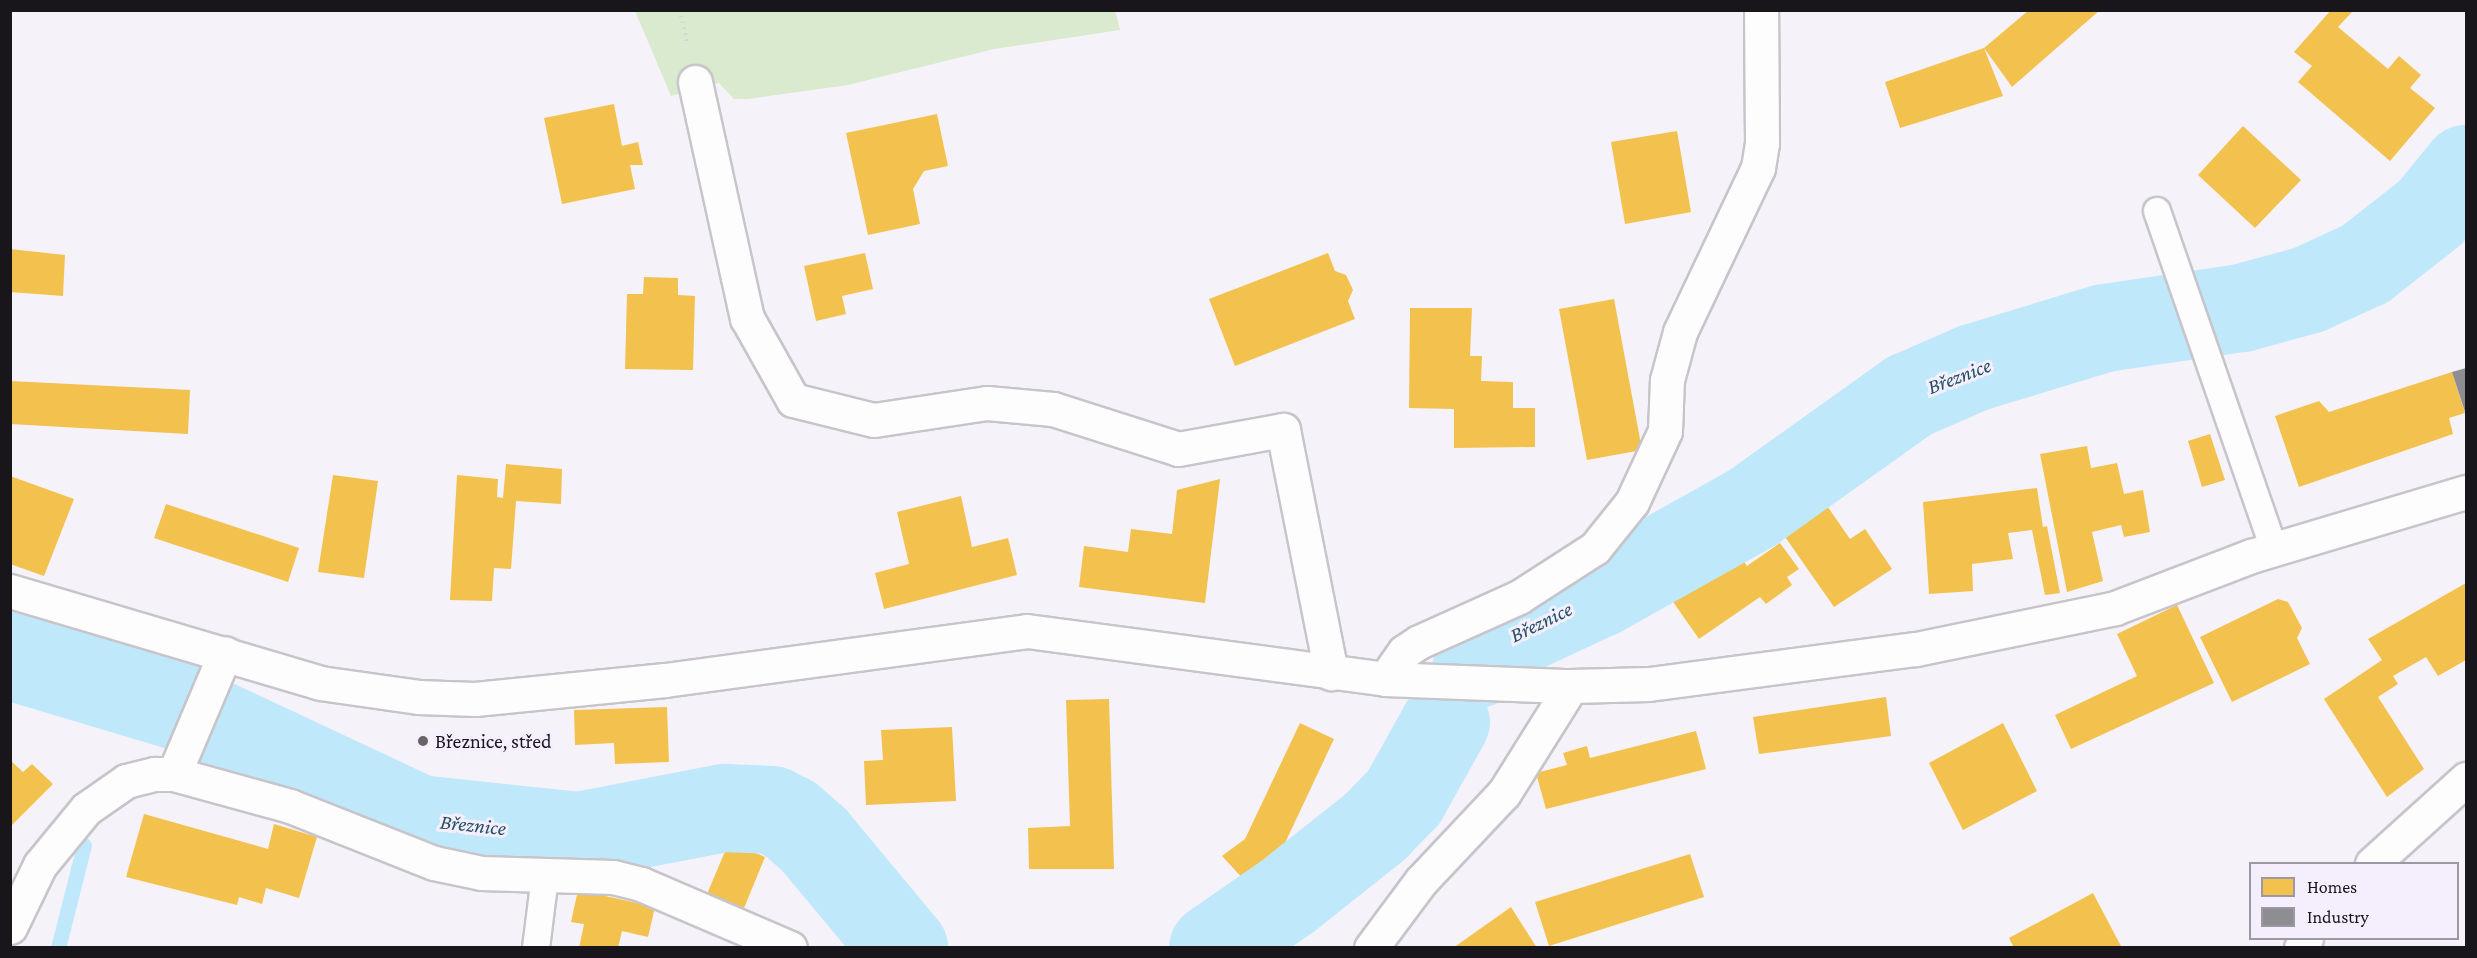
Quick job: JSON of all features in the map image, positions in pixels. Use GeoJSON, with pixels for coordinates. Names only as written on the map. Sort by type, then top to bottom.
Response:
{"type":"FeatureCollection","features":[{"type":"Feature","properties":{"kind":"street"},"geometry":{"type":"LineString","coordinates":[[1385,679],[1404,652],[1419,642],[1519,597],[1595,548],[1632,501],[1665,431],[1666,380],[1680,332],[1758,168],[1762,143],[1761,10]]}},
{"type":"Feature","properties":{"kind":"street"},"geometry":{"type":"LineString","coordinates":[[694,82],[747,318],[793,400],[874,420],[987,403],[1053,409],[1178,449],[1283,430],[1331,673]]}},
{"type":"Feature","properties":{"kind":"street"},"geometry":{"type":"LineString","coordinates":[[10,591],[225,653],[274,671],[369,693],[475,699],[665,680],[1027,631],[1385,679],[1570,686],[1649,684],[1916,649],[2115,608],[2274,548],[2466,492]]}},
{"type":"Feature","properties":{"kind":"street"},"geometry":{"type":"LineString","coordinates":[[174,774],[225,653]]}},
{"type":"Feature","properties":{"kind":"street"},"geometry":{"type":"LineString","coordinates":[[1371,948],[1421,881],[1504,793],[1570,686]]}},
{"type":"Feature","properties":{"kind":"street"},"geometry":{"type":"LineString","coordinates":[[10,927],[17,888],[66,831],[106,792],[140,777],[174,774],[290,806],[434,863],[481,873],[545,877],[603,877],[641,884],[790,948]]}},
{"type":"Feature","properties":{"kind":"street"},"geometry":{"type":"LineString","coordinates":[[2374,862],[2466,779]]}},
{"type":"Feature","properties":{"kind":"lane"},"geometry":{"type":"LineString","coordinates":[[2157,211],[2274,548]]}},
{"type":"Feature","properties":{"kind":"lane"},"geometry":{"type":"LineString","coordinates":[[536,948],[545,877]]}},
{"type":"Feature","properties":{"kind":"green space"},"geometry":{"type":"Polygon","coordinates":[[[1115,10],[1120,30],[994,49],[848,85],[748,99],[734,99],[719,83],[671,96],[635,11],[1115,10]]]}},
{"type":"Feature","properties":{"kind":"building: Homes"},"geometry":{"type":"Polygon","coordinates":[[[2029,10],[2100,10],[2012,87],[1984,48],[2029,10]]]}},
{"type":"Feature","properties":{"kind":"building: Homes"},"geometry":{"type":"Polygon","coordinates":[[[2331,10],[2352,12],[2338,27],[2388,69],[2399,56],[2421,75],[2410,88],[2435,108],[2390,161],[2298,82],[2312,66],[2294,52],[2331,10]]]}},
{"type":"Feature","properties":{"kind":"building: Homes"},"geometry":{"type":"Polygon","coordinates":[[[1984,48],[2003,96],[1900,128],[1885,82],[1984,48]]]}},
{"type":"Feature","properties":{"kind":"building: Homes"},"geometry":{"type":"Polygon","coordinates":[[[614,104],[622,146],[638,142],[643,165],[630,165],[635,189],[562,204],[544,118],[614,104]]]}},
{"type":"Feature","properties":{"kind":"building: Homes"},"geometry":{"type":"Polygon","coordinates":[[[937,114],[948,166],[924,171],[913,189],[920,224],[868,235],[846,133],[937,114]]]}},
{"type":"Feature","properties":{"kind":"building: Homes"},"geometry":{"type":"Polygon","coordinates":[[[2243,126],[2301,180],[2255,228],[2198,175],[2243,126]]]}},
{"type":"Feature","properties":{"kind":"building: Homes"},"geometry":{"type":"Polygon","coordinates":[[[1677,131],[1691,212],[1625,224],[1611,142],[1677,131]]]}},
{"type":"Feature","properties":{"kind":"building: Homes"},"geometry":{"type":"Polygon","coordinates":[[[10,249],[65,255],[63,296],[10,292],[10,249]]]}},
{"type":"Feature","properties":{"kind":"building: Homes"},"geometry":{"type":"Polygon","coordinates":[[[865,253],[873,289],[842,296],[846,314],[816,321],[804,266],[865,253]]]}},
{"type":"Feature","properties":{"kind":"building: Homes"},"geometry":{"type":"Polygon","coordinates":[[[1328,253],[1335,271],[1346,275],[1353,290],[1348,301],[1355,319],[1235,366],[1209,299],[1328,253]]]}},
{"type":"Feature","properties":{"kind":"building: Homes"},"geometry":{"type":"Polygon","coordinates":[[[644,277],[678,278],[678,295],[695,296],[693,370],[625,369],[627,294],[643,294],[644,277]]]}},
{"type":"Feature","properties":{"kind":"building: Homes"},"geometry":{"type":"Polygon","coordinates":[[[1614,299],[1642,450],[1587,460],[1559,309],[1614,299]]]}},
{"type":"Feature","properties":{"kind":"building: Homes"},"geometry":{"type":"Polygon","coordinates":[[[1410,308],[1472,308],[1470,356],[1482,356],[1481,381],[1513,382],[1513,408],[1535,408],[1535,447],[1454,448],[1454,409],[1409,408],[1410,308]]]}},
{"type":"Feature","properties":{"kind":"building: Homes"},"geometry":{"type":"Polygon","coordinates":[[[2452,372],[2465,413],[2449,418],[2453,434],[2299,487],[2275,416],[2319,401],[2329,412],[2452,372]]]}},
{"type":"Feature","properties":{"kind":"building: Homes"},"geometry":{"type":"Polygon","coordinates":[[[10,381],[190,390],[188,434],[10,424],[10,381]]]}},
{"type":"Feature","properties":{"kind":"building: Homes"},"geometry":{"type":"Polygon","coordinates":[[[2210,434],[2225,480],[2202,487],[2188,441],[2210,434]]]}},
{"type":"Feature","properties":{"kind":"building: Homes"},"geometry":{"type":"Polygon","coordinates":[[[2087,446],[2091,468],[2117,463],[2124,494],[2143,490],[2150,532],[2124,537],[2121,525],[2092,532],[2103,581],[2067,592],[2040,454],[2087,446]]]}},
{"type":"Feature","properties":{"kind":"building: Homes"},"geometry":{"type":"Polygon","coordinates":[[[506,464],[562,469],[561,504],[516,501],[511,569],[494,568],[492,601],[450,600],[457,475],[498,479],[497,497],[503,498],[506,464]]]}},
{"type":"Feature","properties":{"kind":"building: Homes"},"geometry":{"type":"Polygon","coordinates":[[[333,475],[378,481],[364,578],[318,572],[333,475]]]}},
{"type":"Feature","properties":{"kind":"building: Homes"},"geometry":{"type":"Polygon","coordinates":[[[10,476],[74,499],[44,576],[10,564],[10,476]]]}},
{"type":"Feature","properties":{"kind":"building: Homes"},"geometry":{"type":"Polygon","coordinates":[[[1220,479],[1205,603],[1079,587],[1084,546],[1128,552],[1131,529],[1172,534],[1177,490],[1220,479]]]}},
{"type":"Feature","properties":{"kind":"building: Homes"},"geometry":{"type":"Polygon","coordinates":[[[2037,488],[2043,527],[2047,526],[2060,593],[2045,595],[2032,530],[2008,533],[2013,559],[1972,564],[1973,591],[1929,594],[1923,502],[2037,488]]]}},
{"type":"Feature","properties":{"kind":"building: Homes"},"geometry":{"type":"Polygon","coordinates":[[[961,496],[972,547],[1008,538],[1017,575],[884,609],[875,573],[909,564],[897,512],[961,496]]]}},
{"type":"Feature","properties":{"kind":"building: Homes"},"geometry":{"type":"Polygon","coordinates":[[[1823,500],[1850,539],[1865,529],[1892,569],[1834,607],[1781,531],[1823,500]]]}},
{"type":"Feature","properties":{"kind":"building: Homes"},"geometry":{"type":"Polygon","coordinates":[[[166,504],[299,548],[288,582],[154,538],[166,504]]]}},
{"type":"Feature","properties":{"kind":"building: Homes"},"geometry":{"type":"Polygon","coordinates":[[[1780,543],[1799,569],[1787,577],[1792,585],[1766,604],[1760,597],[1699,639],[1669,596],[1736,550],[1747,566],[1780,543]]]}},
{"type":"Feature","properties":{"kind":"building: Homes"},"geometry":{"type":"Polygon","coordinates":[[[2466,583],[2466,660],[2438,676],[2426,657],[2393,676],[2398,684],[2378,697],[2424,769],[2387,797],[2324,699],[2382,660],[2368,639],[2466,583]]]}},
{"type":"Feature","properties":{"kind":"building: Homes"},"geometry":{"type":"Polygon","coordinates":[[[2278,599],[2288,602],[2302,628],[2297,638],[2310,664],[2232,702],[2200,637],[2278,599]]]}},
{"type":"Feature","properties":{"kind":"building: Homes"},"geometry":{"type":"Polygon","coordinates":[[[2177,605],[2214,683],[2071,749],[2055,715],[2137,676],[2117,634],[2177,605]]]}},
{"type":"Feature","properties":{"kind":"building: Homes"},"geometry":{"type":"Polygon","coordinates":[[[1886,697],[1891,736],[1759,754],[1753,717],[1886,697]]]}},
{"type":"Feature","properties":{"kind":"building: Homes"},"geometry":{"type":"Polygon","coordinates":[[[1109,699],[1114,869],[1029,869],[1028,828],[1070,826],[1066,700],[1109,699]]]}},
{"type":"Feature","properties":{"kind":"building: Homes"},"geometry":{"type":"Polygon","coordinates":[[[667,707],[669,762],[615,764],[614,743],[575,745],[574,710],[667,707]]]}},
{"type":"Feature","properties":{"kind":"building: Homes"},"geometry":{"type":"Polygon","coordinates":[[[1300,723],[1334,739],[1277,860],[1273,858],[1247,883],[1222,856],[1245,839],[1300,723]]]}},
{"type":"Feature","properties":{"kind":"building: Homes"},"geometry":{"type":"Polygon","coordinates":[[[2003,723],[2037,791],[1963,830],[1929,763],[2003,723]]]}},
{"type":"Feature","properties":{"kind":"building: Homes"},"geometry":{"type":"Polygon","coordinates":[[[952,727],[956,801],[866,805],[864,761],[883,760],[881,730],[952,727]]]}},
{"type":"Feature","properties":{"kind":"building: Homes"},"geometry":{"type":"Polygon","coordinates":[[[1696,731],[1706,769],[1546,809],[1536,773],[1567,765],[1563,753],[1587,746],[1590,758],[1696,731]]]}},
{"type":"Feature","properties":{"kind":"building: Homes"},"geometry":{"type":"Polygon","coordinates":[[[10,760],[23,772],[32,764],[53,784],[10,827],[10,760]]]}},
{"type":"Feature","properties":{"kind":"building: Homes"},"geometry":{"type":"Polygon","coordinates":[[[144,814],[268,849],[274,824],[317,837],[299,898],[266,888],[262,904],[239,897],[237,905],[126,877],[144,814]]]}},
{"type":"Feature","properties":{"kind":"building: Homes"},"geometry":{"type":"Polygon","coordinates":[[[729,842],[765,857],[744,908],[707,894],[729,842]]]}},
{"type":"Feature","properties":{"kind":"building: Homes"},"geometry":{"type":"Polygon","coordinates":[[[1690,854],[1704,897],[1549,946],[1535,902],[1690,854]]]}},
{"type":"Feature","properties":{"kind":"building: Homes"},"geometry":{"type":"Polygon","coordinates":[[[578,890],[655,907],[648,937],[622,931],[618,948],[579,948],[584,924],[571,922],[578,890]]]}},
{"type":"Feature","properties":{"kind":"building: Homes"},"geometry":{"type":"Polygon","coordinates":[[[2093,893],[2122,948],[2014,948],[2009,938],[2093,893]]]}},
{"type":"Feature","properties":{"kind":"building: Homes"},"geometry":{"type":"Polygon","coordinates":[[[1511,907],[1537,948],[1453,948],[1511,907]]]}},
{"type":"Feature","properties":{"kind":"building: Industry"},"geometry":{"type":"Polygon","coordinates":[[[2466,368],[2466,415],[2452,372],[2466,368]]]}},
{"type":"Feature","properties":{"kind":"waterway","name":"Březnice"},"geometry":{"type":"LineString","coordinates":[[1477,664],[1508,636],[1600,593],[1752,508],[1909,396],[1973,368],[2105,328],[2242,308],[2308,290],[2365,264],[2430,213],[2466,169]]}},
{"type":"Feature","properties":{"kind":"waterway","name":"Březnice"},"geometry":{"type":"LineString","coordinates":[[10,656],[178,706],[419,819],[579,836],[725,808],[772,810],[790,819],[814,840],[904,948]]}},
{"type":"Feature","properties":{"kind":"waterway"},"geometry":{"type":"LineString","coordinates":[[144,732],[178,706]]}},
{"type":"Feature","properties":{"kind":"waterway","name":"Březnice"},"geometry":{"type":"LineString","coordinates":[[1213,948],[1288,896],[1375,827],[1404,797],[1446,722]]}},
{"type":"Feature","properties":{"kind":"waterway"},"geometry":{"type":"LineString","coordinates":[[58,948],[84,845]]}},
{"type":"Feature","properties":{"kind":"place","name":"Březnice, střed"},"geometry":{"type":"Point","coordinates":[423,741]}}]}
